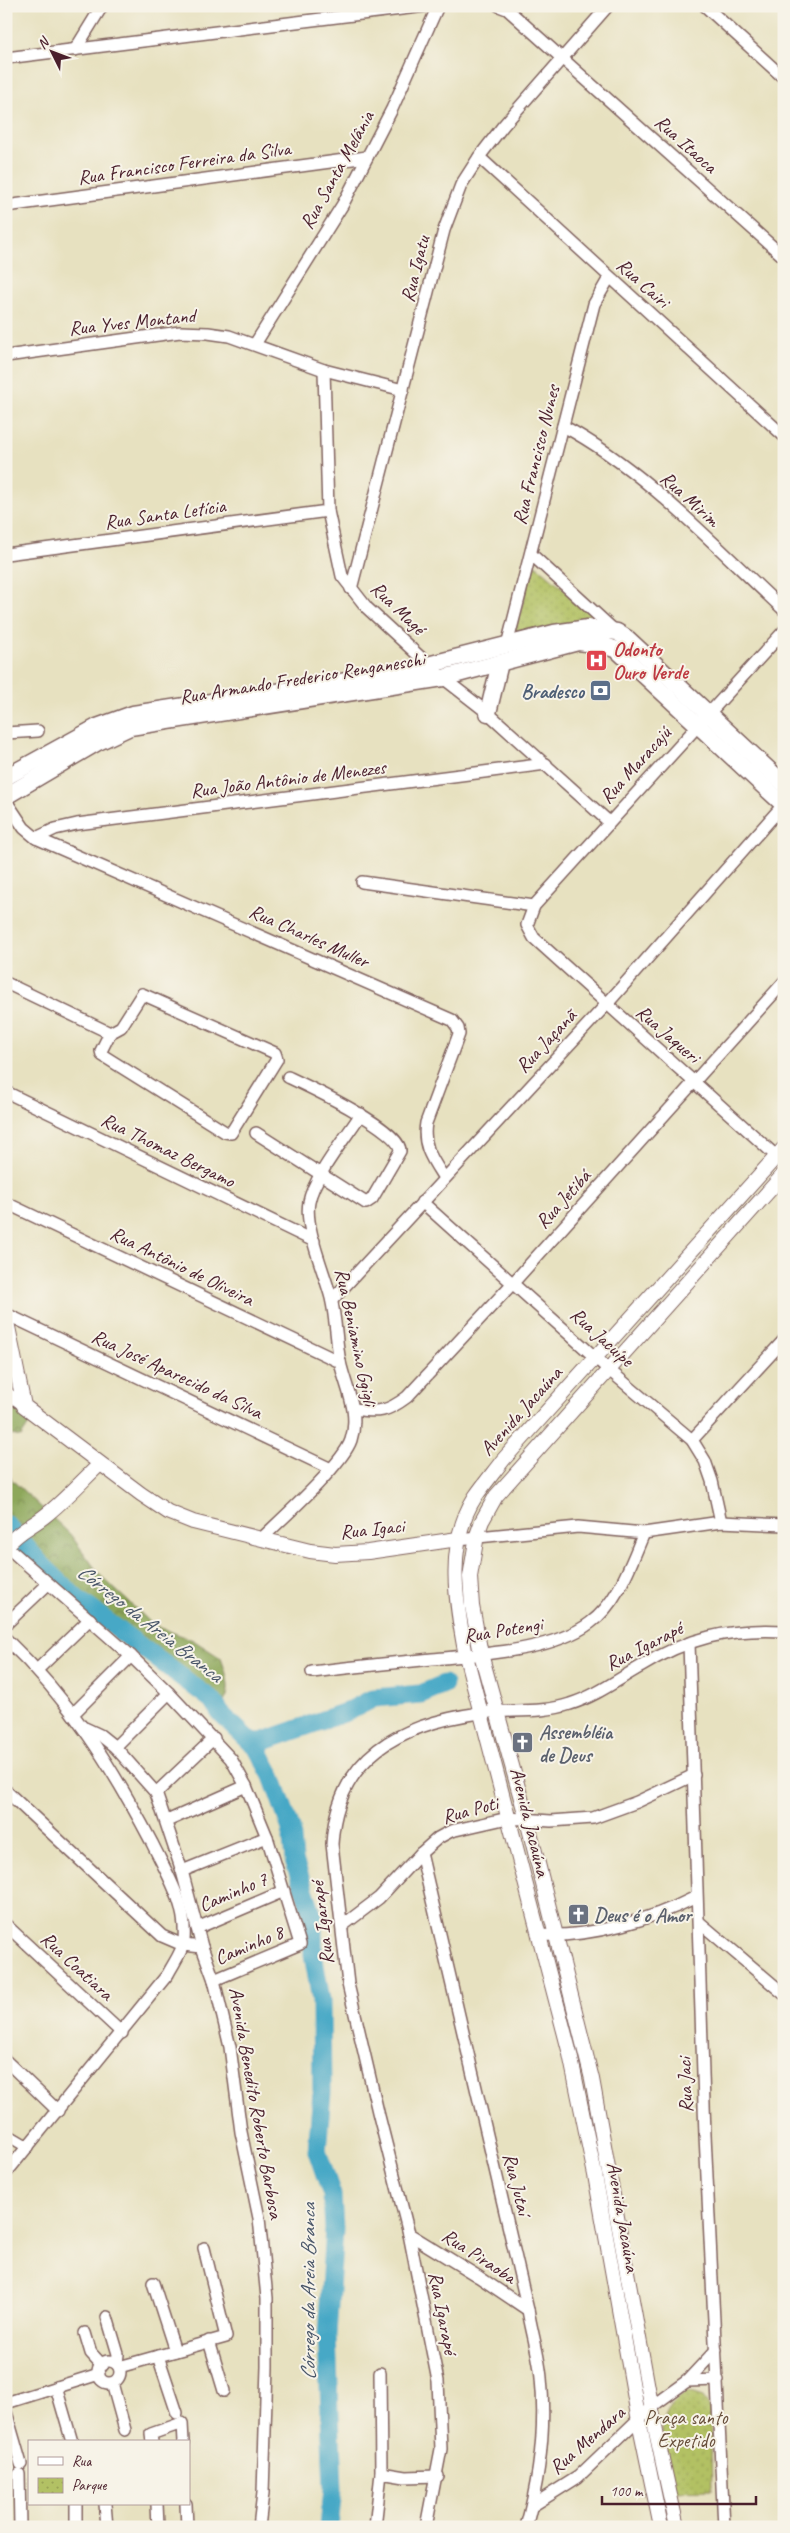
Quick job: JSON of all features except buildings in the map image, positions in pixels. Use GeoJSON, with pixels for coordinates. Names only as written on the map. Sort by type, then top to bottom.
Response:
{"type":"FeatureCollection","features":[{"type":"Feature","properties":{"kind":"main road","name":"Rua Armando Frederico Renganeschi"},"geometry":{"type":"LineString","coordinates":[[6,777],[97,727],[133,714],[392,674],[432,666],[554,633],[588,628],[617,632]]}},
{"type":"Feature","properties":{"kind":"main road"},"geometry":{"type":"LineString","coordinates":[[617,632],[628,639],[784,804]]}},
{"type":"Feature","properties":{"kind":"main road","name":"Rua Armando Frederico Renganeschi"},"geometry":{"type":"LineString","coordinates":[[6,796],[96,742],[130,727],[443,678],[578,642],[603,644],[617,650],[703,718]]}},
{"type":"Feature","properties":{"kind":"main road"},"geometry":{"type":"LineString","coordinates":[[488,713],[500,663]]}},
{"type":"Feature","properties":{"kind":"main road"},"geometry":{"type":"LineString","coordinates":[[703,718],[784,784]]}},
{"type":"Feature","properties":{"kind":"street"},"geometry":{"type":"LineString","coordinates":[[75,50],[102,6]]}},
{"type":"Feature","properties":{"kind":"street"},"geometry":{"type":"LineString","coordinates":[[6,58],[426,6]]}},
{"type":"Feature","properties":{"kind":"street","name":"Rua Santa Melânia"},"geometry":{"type":"LineString","coordinates":[[255,344],[343,204],[392,110],[438,6]]}},
{"type":"Feature","properties":{"kind":"street","name":"Rua Itaoca"},"geometry":{"type":"LineString","coordinates":[[499,6],[507,9],[784,257]]}},
{"type":"Feature","properties":{"kind":"street","name":"Rua Igatu"},"geometry":{"type":"LineString","coordinates":[[351,589],[444,230],[461,185],[479,157],[608,6]]}},
{"type":"Feature","properties":{"kind":"street"},"geometry":{"type":"LineString","coordinates":[[705,6],[784,78]]}},
{"type":"Feature","properties":{"kind":"street","name":"Rua Francisco Ferreira da Silva"},"geometry":{"type":"LineString","coordinates":[[6,206],[367,156]]}},
{"type":"Feature","properties":{"kind":"street","name":"Rua Cairi"},"geometry":{"type":"LineString","coordinates":[[479,157],[609,278],[784,436]]}},
{"type":"Feature","properties":{"kind":"street","name":"Rua Francisco Nunes"},"geometry":{"type":"LineString","coordinates":[[507,645],[594,304],[609,278]]}},
{"type":"Feature","properties":{"kind":"street","name":"Rua Yves Montand"},"geometry":{"type":"LineString","coordinates":[[6,356],[180,332],[208,333],[229,336],[324,370],[402,390]]}},
{"type":"Feature","properties":{"kind":"street","name":"Rua Magé"},"geometry":{"type":"LineString","coordinates":[[324,370],[328,512],[342,576],[367,608],[443,678],[488,713],[609,822]]}},
{"type":"Feature","properties":{"kind":"street","name":"Rua Mirim"},"geometry":{"type":"LineString","coordinates":[[563,426],[590,440],[622,464],[784,610]]}},
{"type":"Feature","properties":{"kind":"street","name":"Rua Santa Letícia"},"geometry":{"type":"LineString","coordinates":[[6,554],[328,512]]}},
{"type":"Feature","properties":{"kind":"street"},"geometry":{"type":"LineString","coordinates":[[531,554],[617,632]]}},
{"type":"Feature","properties":{"kind":"street","name":"Rua Maracajú"},"geometry":{"type":"LineString","coordinates":[[528,931],[528,919],[534,906],[784,631]]}},
{"type":"Feature","properties":{"kind":"street"},"geometry":{"type":"LineString","coordinates":[[6,733],[38,731]]}},
{"type":"Feature","properties":{"kind":"street","name":"Rua João Antônio de Menezes"},"geometry":{"type":"LineString","coordinates":[[36,838],[55,829],[77,824],[546,764]]}},
{"type":"Feature","properties":{"kind":"street","name":"Rua Charles Muller"},"geometry":{"type":"LineString","coordinates":[[6,801],[24,828],[36,838],[452,1020],[458,1028],[459,1034],[426,1123],[424,1135],[428,1152],[444,1178]]}},
{"type":"Feature","properties":{"kind":"street","name":"Rua Jaçanã"},"geometry":{"type":"LineString","coordinates":[[332,1300],[606,1005],[784,804]]}},
{"type":"Feature","properties":{"kind":"street"},"geometry":{"type":"LineString","coordinates":[[362,882],[534,906]]}},
{"type":"Feature","properties":{"kind":"street","name":"Rua Jaqueri"},"geometry":{"type":"LineString","coordinates":[[528,931],[606,1005],[781,1156]]}},
{"type":"Feature","properties":{"kind":"street","name":"Rua Jetibá"},"geometry":{"type":"LineString","coordinates":[[354,1409],[375,1412],[391,1409],[407,1397],[512,1284],[784,982]]}},
{"type":"Feature","properties":{"kind":"street"},"geometry":{"type":"LineString","coordinates":[[6,983],[110,1033]]}},
{"type":"Feature","properties":{"kind":"street"},"geometry":{"type":"LineString","coordinates":[[145,994],[271,1049],[277,1059],[235,1129],[229,1134],[103,1057],[101,1051],[110,1033],[121,1027],[142,995],[145,994]]}},
{"type":"Feature","properties":{"kind":"street"},"geometry":{"type":"LineString","coordinates":[[256,1134],[362,1202],[372,1199],[400,1148],[398,1142],[361,1114],[288,1077]]}},
{"type":"Feature","properties":{"kind":"street","name":"Rua Thomaz Bergamo"},"geometry":{"type":"LineString","coordinates":[[6,1092],[314,1241]]}},
{"type":"Feature","properties":{"kind":"street"},"geometry":{"type":"LineString","coordinates":[[320,1176],[361,1114]]}},
{"type":"Feature","properties":{"kind":"street","name":"Avenida Jacaúna"},"geometry":{"type":"LineString","coordinates":[[661,2527],[639,2420],[596,2175],[570,2054],[466,1656],[457,1612],[458,1539],[474,1499],[503,1460],[781,1156]]}},
{"type":"Feature","properties":{"kind":"street","name":"Avenida Jacaúna"},"geometry":{"type":"LineString","coordinates":[[677,2527],[651,2407],[592,2079],[527,1820],[481,1654],[472,1606],[470,1577],[477,1536],[482,1520],[496,1496],[784,1174]]}},
{"type":"Feature","properties":{"kind":"street","name":"Rua Beniamino Ggigli"},"geometry":{"type":"LineString","coordinates":[[262,1538],[331,1469],[351,1441],[354,1409],[340,1362],[332,1300],[314,1241],[308,1209],[309,1200],[320,1176]]}},
{"type":"Feature","properties":{"kind":"street","name":"Rua Jacuípe"},"geometry":{"type":"LineString","coordinates":[[422,1202],[608,1369],[692,1440],[705,1461],[712,1481],[721,1522]]}},
{"type":"Feature","properties":{"kind":"street","name":"Rua Antônio de Oliveira"},"geometry":{"type":"LineString","coordinates":[[6,1203],[340,1362]]}},
{"type":"Feature","properties":{"kind":"street"},"geometry":{"type":"LineString","coordinates":[[6,1315],[24,1406]]}},
{"type":"Feature","properties":{"kind":"street","name":"Rua José Aparecido da Silva"},"geometry":{"type":"LineString","coordinates":[[6,1315],[331,1469]]}},
{"type":"Feature","properties":{"kind":"street"},"geometry":{"type":"LineString","coordinates":[[692,1440],[784,1340]]}},
{"type":"Feature","properties":{"kind":"street","name":"Rua Igaci"},"geometry":{"type":"LineString","coordinates":[[6,1392],[100,1464],[168,1512],[193,1522],[310,1551],[334,1554],[368,1552],[477,1536],[578,1527],[644,1532],[721,1522],[782,1523]]}},
{"type":"Feature","properties":{"kind":"street"},"geometry":{"type":"LineString","coordinates":[[100,1464],[44,1517],[23,1529],[7,1545],[169,1692],[214,1738],[231,1759],[246,1786],[267,1837],[284,1891]]}},
{"type":"Feature","properties":{"kind":"street","name":"Rua Potengi"},"geometry":{"type":"LineString","coordinates":[[312,1672],[466,1656],[556,1640],[591,1623],[613,1597],[632,1562],[644,1532]]}},
{"type":"Feature","properties":{"kind":"street"},"geometry":{"type":"LineString","coordinates":[[6,1624],[48,1584]]}},
{"type":"Feature","properties":{"kind":"street"},"geometry":{"type":"LineString","coordinates":[[37,1670],[90,1619]]}},
{"type":"Feature","properties":{"kind":"street","name":"Rua Igarapé"},"geometry":{"type":"LineString","coordinates":[[426,2527],[438,2476],[442,2425],[438,2381],[410,2234],[378,2112],[348,1984],[332,1844],[338,1802],[351,1777],[366,1759],[386,1743],[436,1721],[481,1713],[542,1710],[568,1705],[592,1696],[662,1654],[711,1635],[735,1631],[784,1631]]}},
{"type":"Feature","properties":{"kind":"street","name":"Avenida Benedito Roberto Barbosa"},"geometry":{"type":"LineString","coordinates":[[6,1639],[37,1670],[85,1728],[136,1811],[173,1885],[183,1913],[183,1945],[168,1974],[122,2033],[6,2173]]}},
{"type":"Feature","properties":{"kind":"street","name":"Rua Jaci"},"geometry":{"type":"LineString","coordinates":[[689,1643],[696,1897],[699,1922],[706,2135],[724,2527]]}},
{"type":"Feature","properties":{"kind":"street"},"geometry":{"type":"LineString","coordinates":[[73,1714],[131,1656]]}},
{"type":"Feature","properties":{"kind":"street"},"geometry":{"type":"LineString","coordinates":[[115,1747],[169,1692]]}},
{"type":"Feature","properties":{"kind":"street","name":"Avenida Benedito Roberto Barbosa"},"geometry":{"type":"LineString","coordinates":[[85,1728],[100,1735],[115,1747],[156,1793],[167,1821],[202,1946],[214,1980],[230,2047],[241,2132],[259,2218],[266,2298],[267,2376],[263,2493],[259,2527]]}},
{"type":"Feature","properties":{"kind":"street"},"geometry":{"type":"LineString","coordinates":[[156,1793],[214,1738]]}},
{"type":"Feature","properties":{"kind":"street","name":"Rua Poti"},"geometry":{"type":"LineString","coordinates":[[342,1926],[379,1898],[421,1853],[438,1838],[452,1832],[508,1818],[573,1821],[593,1818],[637,1802],[694,1776]]}},
{"type":"Feature","properties":{"kind":"street"},"geometry":{"type":"LineString","coordinates":[[167,1821],[246,1786]]}},
{"type":"Feature","properties":{"kind":"street"},"geometry":{"type":"LineString","coordinates":[[6,1791],[162,1936],[183,1945],[202,1946]]}},
{"type":"Feature","properties":{"kind":"street"},"geometry":{"type":"LineString","coordinates":[[182,1871],[267,1837]]}},
{"type":"Feature","properties":{"kind":"street","name":"Rua Jutaí"},"geometry":{"type":"LineString","coordinates":[[421,1853],[528,2310],[541,2378],[540,2446],[532,2506],[526,2527]]}},
{"type":"Feature","properties":{"kind":"street","name":"Caminho 7"},"geometry":{"type":"LineString","coordinates":[[197,1928],[284,1891]]}},
{"type":"Feature","properties":{"kind":"street","name":"Caminho 8"},"geometry":{"type":"LineString","coordinates":[[214,1980],[300,1944],[284,1891]]}},
{"type":"Feature","properties":{"kind":"street"},"geometry":{"type":"LineString","coordinates":[[538,1935],[556,1936],[592,1931],[654,1916],[696,1897]]}},
{"type":"Feature","properties":{"kind":"street"},"geometry":{"type":"LineString","coordinates":[[699,1922],[784,1994]]}},
{"type":"Feature","properties":{"kind":"street","name":"Rua Coatiara"},"geometry":{"type":"LineString","coordinates":[[6,1925],[122,2033]]}},
{"type":"Feature","properties":{"kind":"street"},"geometry":{"type":"LineString","coordinates":[[6,2061],[58,2111]]}},
{"type":"Feature","properties":{"kind":"street"},"geometry":{"type":"LineString","coordinates":[[6,2134],[28,2147]]}},
{"type":"Feature","properties":{"kind":"street","name":"Rua Piraoba"},"geometry":{"type":"LineString","coordinates":[[410,2234],[480,2277],[528,2310]]}},
{"type":"Feature","properties":{"kind":"street"},"geometry":{"type":"LineString","coordinates":[[6,2403],[56,2388],[100,2370],[107,2362],[118,2365],[226,2337],[204,2248]]}},
{"type":"Feature","properties":{"kind":"street"},"geometry":{"type":"LineString","coordinates":[[153,2283],[175,2351]]}},
{"type":"Feature","properties":{"kind":"street"},"geometry":{"type":"LineString","coordinates":[[107,2317],[118,2354],[120,2374],[112,2383]]}},
{"type":"Feature","properties":{"kind":"street"},"geometry":{"type":"LineString","coordinates":[[85,2333],[91,2353],[105,2382],[112,2383]]}},
{"type":"Feature","properties":{"kind":"street"},"geometry":{"type":"LineString","coordinates":[[209,2341],[224,2390]]}},
{"type":"Feature","properties":{"kind":"street","name":"Rua Mendara"},"geometry":{"type":"LineString","coordinates":[[532,2506],[578,2476],[651,2407],[687,2381],[716,2350]]}},
{"type":"Feature","properties":{"kind":"street"},"geometry":{"type":"LineString","coordinates":[[158,2356],[177,2413]]}},
{"type":"Feature","properties":{"kind":"street"},"geometry":{"type":"LineString","coordinates":[[374,2527],[381,2473],[380,2373]]}},
{"type":"Feature","properties":{"kind":"street"},"geometry":{"type":"LineString","coordinates":[[687,2381],[718,2380]]}},
{"type":"Feature","properties":{"kind":"street"},"geometry":{"type":"LineString","coordinates":[[112,2383],[125,2430]]}},
{"type":"Feature","properties":{"kind":"street"},"geometry":{"type":"LineString","coordinates":[[56,2388],[71,2440]]}},
{"type":"Feature","properties":{"kind":"street"},"geometry":{"type":"LineString","coordinates":[[6,2412],[20,2469],[20,2527]]}},
{"type":"Feature","properties":{"kind":"street"},"geometry":{"type":"LineString","coordinates":[[152,2440],[151,2434],[182,2423],[183,2440]]}},
{"type":"Feature","properties":{"kind":"street"},"geometry":{"type":"LineString","coordinates":[[381,2473],[405,2477],[438,2476]]}},
{"type":"Feature","properties":{"kind":"street"},"geometry":{"type":"LineString","coordinates":[[76,2506],[76,2527]]}},
{"type":"Feature","properties":{"kind":"street"},"geometry":{"type":"LineString","coordinates":[[105,2506],[107,2527]]}},
{"type":"Feature","properties":{"kind":"street"},"geometry":{"type":"LineString","coordinates":[[157,2506],[158,2527]]}},
{"type":"Feature","properties":{"kind":"street"},"geometry":{"type":"LineString","coordinates":[[186,2506],[187,2527]]}},
{"type":"Feature","properties":{"kind":"green space"},"geometry":{"type":"Polygon","coordinates":[[[536,565],[603,622],[513,638],[528,584],[536,565]]]}},
{"type":"Feature","properties":{"kind":"green space"},"geometry":{"type":"Polygon","coordinates":[[[6,1395],[31,1407],[30,1423],[21,1437],[6,1434],[6,1395]]]}},
{"type":"Feature","properties":{"kind":"green space"},"geometry":{"type":"Polygon","coordinates":[[[6,1470],[12,1480],[70,1534],[100,1575],[148,1620],[161,1628],[193,1640],[221,1658],[227,1677],[228,1690],[224,1702],[219,1707],[127,1642],[85,1608],[24,1553],[6,1549],[6,1470]]]}},
{"type":"Feature","properties":{"kind":"green space","name":"Praça santo Expetido"},"geometry":{"type":"Polygon","coordinates":[[[687,2392],[703,2397],[710,2407],[712,2490],[673,2491],[663,2449],[663,2425],[667,2413],[675,2402],[687,2392]]]}},
{"type":"Feature","properties":{"kind":"waterway","name":"Córrego da Areia Branca"},"geometry":{"type":"LineString","coordinates":[[6,1524],[38,1561],[76,1598],[212,1700],[221,1714],[257,1748],[272,1776],[291,1829],[294,1860],[313,1916],[313,1954],[321,2000],[322,2092],[317,2151],[332,2195],[334,2229],[327,2335],[333,2489],[329,2527]]}},
{"type":"Feature","properties":{"kind":"waterway"},"geometry":{"type":"LineString","coordinates":[[253,1745],[349,1711],[374,1698],[421,1694],[444,1684]]}},
{"type":"Feature","properties":{"kind":"place","name":"Odonto Ouro Verde"},"geometry":{"type":"Point","coordinates":[597,661]}},
{"type":"Feature","properties":{"kind":"place","name":"Bradesco"},"geometry":{"type":"Point","coordinates":[600,691]}},
{"type":"Feature","properties":{"kind":"place","name":"Assembléia de Deus"},"geometry":{"type":"Point","coordinates":[523,1743]}},
{"type":"Feature","properties":{"kind":"place","name":"Deus é o Amor"},"geometry":{"type":"Point","coordinates":[578,1915]}}]}
